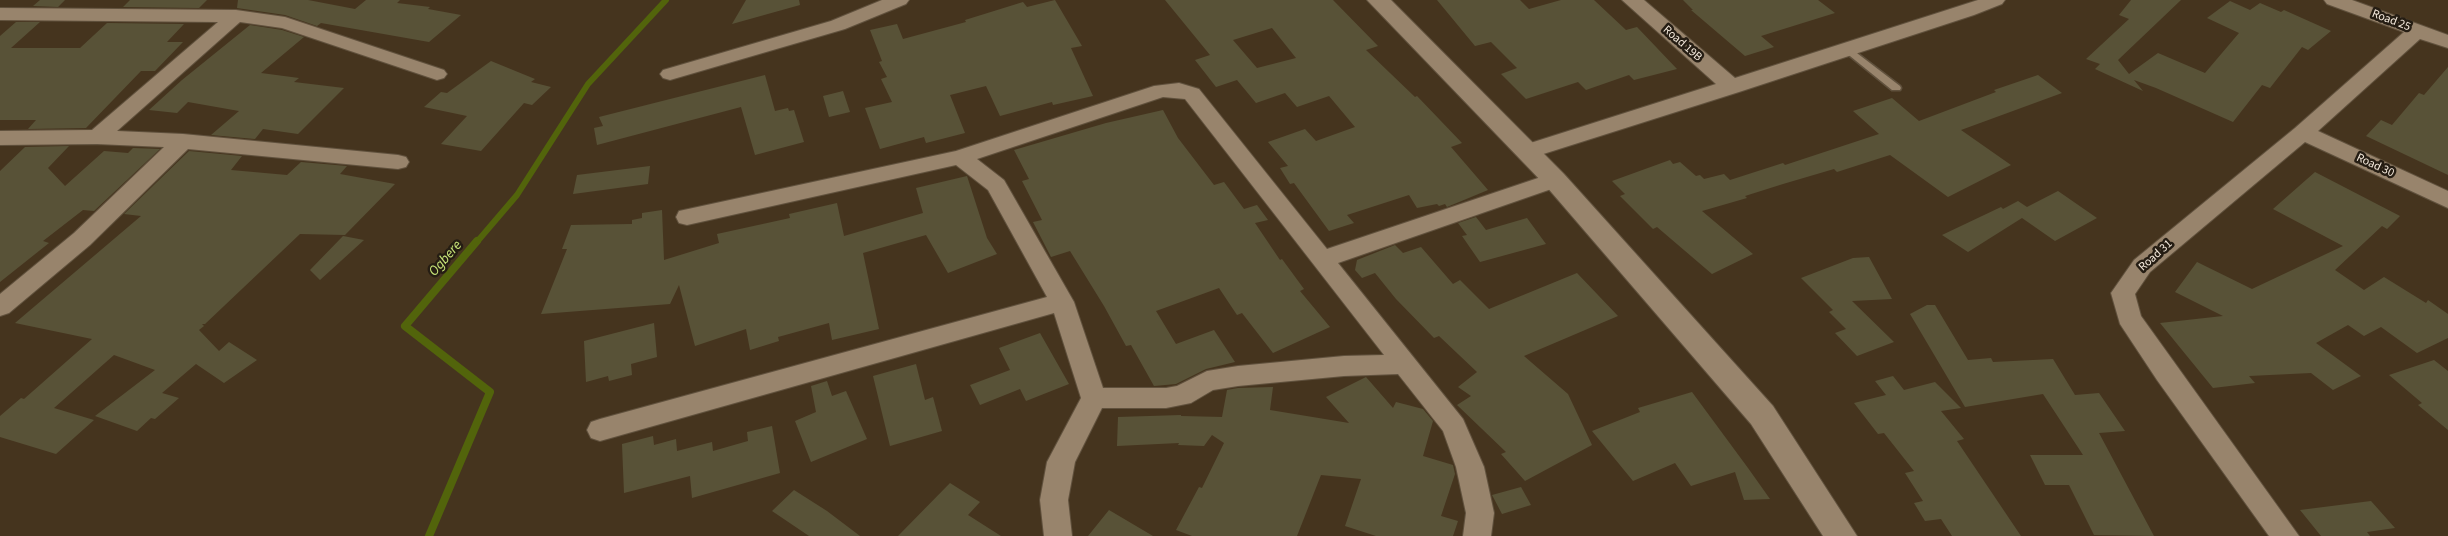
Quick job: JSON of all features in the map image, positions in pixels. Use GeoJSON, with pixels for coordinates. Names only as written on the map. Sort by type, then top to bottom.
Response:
{"type":"FeatureCollection","features":[{"type":"Feature","properties":{"kind":"street"},"geometry":{"type":"LineString","coordinates":[[670,74],[838,25],[899,0]]}},
{"type":"Feature","properties":{"kind":"street"},"geometry":{"type":"LineString","coordinates":[[1378,0],[1555,180],[1762,415],[1841,536]]}},
{"type":"Feature","properties":{"kind":"street","name":"Road 19B"},"geometry":{"type":"LineString","coordinates":[[1632,0],[1732,87]]}},
{"type":"Feature","properties":{"kind":"street"},"geometry":{"type":"LineString","coordinates":[[1528,151],[1848,50],[1995,0]]}},
{"type":"Feature","properties":{"kind":"street","name":"Road 25"},"geometry":{"type":"LineString","coordinates":[[2334,0],[2448,42]]}},
{"type":"Feature","properties":{"kind":"street"},"geometry":{"type":"LineString","coordinates":[[0,14],[236,16],[285,23],[314,31],[437,74]]}},
{"type":"Feature","properties":{"kind":"street"},"geometry":{"type":"LineString","coordinates":[[97,137],[236,16]]}},
{"type":"Feature","properties":{"kind":"street","name":"Road 31"},"geometry":{"type":"LineString","coordinates":[[2285,536],[2166,373],[2129,318],[2123,293],[2142,266],[2303,133],[2417,31]]}},
{"type":"Feature","properties":{"kind":"street"},"geometry":{"type":"LineString","coordinates":[[687,216],[960,157],[1161,91],[1179,90],[1192,94],[1324,259],[1403,364],[1454,426],[1470,467],[1480,513],[1477,536]]}},
{"type":"Feature","properties":{"kind":"street","name":"Road 30"},"geometry":{"type":"LineString","coordinates":[[2303,133],[2448,200]]}},
{"type":"Feature","properties":{"kind":"street"},"geometry":{"type":"LineString","coordinates":[[0,138],[97,137],[183,141],[398,162]]}},
{"type":"Feature","properties":{"kind":"street"},"geometry":{"type":"LineString","coordinates":[[0,307],[82,238],[183,141]]}},
{"type":"Feature","properties":{"kind":"street"},"geometry":{"type":"LineString","coordinates":[[960,157],[996,185],[1062,302],[1094,398],[1061,462],[1054,500],[1058,536]]}},
{"type":"Feature","properties":{"kind":"street"},"geometry":{"type":"LineString","coordinates":[[1324,259],[1555,180]]}},
{"type":"Feature","properties":{"kind":"street"},"geometry":{"type":"LineString","coordinates":[[600,430],[1062,302]]}},
{"type":"Feature","properties":{"kind":"street"},"geometry":{"type":"LineString","coordinates":[[1094,398],[1174,397],[1182,396],[1207,381],[1238,376],[1344,366],[1403,364]]}},
{"type":"Feature","properties":{"kind":"lane"},"geometry":{"type":"LineString","coordinates":[[1848,50],[1896,88]]}},
{"type":"Feature","properties":{"kind":"building"},"geometry":{"type":"Polygon","coordinates":[[[40,0],[65,0],[58,7],[33,6],[40,0]]]}},
{"type":"Feature","properties":{"kind":"building"},"geometry":{"type":"Polygon","coordinates":[[[130,0],[207,0],[199,8],[123,7],[130,0]]]}},
{"type":"Feature","properties":{"kind":"building"},"geometry":{"type":"Polygon","coordinates":[[[238,0],[308,0],[355,9],[366,0],[400,0],[397,3],[430,7],[428,9],[461,15],[429,42],[321,23],[317,26],[285,15],[237,8],[238,0]]]}},
{"type":"Feature","properties":{"kind":"building"},"geometry":{"type":"Polygon","coordinates":[[[746,0],[799,0],[800,5],[732,24],[746,0]]]}},
{"type":"Feature","properties":{"kind":"building"},"geometry":{"type":"Polygon","coordinates":[[[1055,0],[1082,46],[1071,48],[1093,96],[1053,105],[1052,102],[1000,116],[986,86],[950,95],[965,133],[926,143],[924,137],[880,149],[865,108],[892,102],[881,79],[887,77],[879,62],[882,61],[870,30],[897,24],[903,39],[966,22],[965,20],[1023,2],[1027,7],[1055,0]]]}},
{"type":"Feature","properties":{"kind":"building"},"geometry":{"type":"Polygon","coordinates":[[[1165,0],[1333,0],[1378,46],[1366,50],[1415,97],[1417,96],[1462,143],[1451,147],[1488,190],[1447,207],[1445,204],[1439,206],[1437,204],[1417,208],[1409,195],[1347,215],[1354,223],[1329,231],[1294,183],[1290,184],[1280,168],[1288,166],[1268,142],[1305,129],[1316,141],[1355,127],[1329,96],[1297,107],[1285,93],[1256,103],[1237,80],[1216,87],[1195,60],[1210,55],[1165,0]],[[1272,28],[1233,40],[1257,68],[1296,58],[1272,28]]]}},
{"type":"Feature","properties":{"kind":"building"},"geometry":{"type":"Polygon","coordinates":[[[1437,0],[1520,0],[1529,9],[1561,0],[1594,0],[1626,30],[1637,27],[1677,69],[1634,80],[1629,75],[1586,90],[1578,82],[1526,99],[1501,74],[1517,68],[1491,42],[1475,46],[1437,0]]]}},
{"type":"Feature","properties":{"kind":"building"},"geometry":{"type":"Polygon","coordinates":[[[1683,0],[1818,0],[1835,13],[1761,36],[1774,47],[1745,56],[1691,10],[1693,10],[1683,0]]]}},
{"type":"Feature","properties":{"kind":"building"},"geometry":{"type":"Polygon","coordinates":[[[2131,0],[2181,0],[2118,60],[2129,74],[2158,53],[2205,73],[2239,33],[2207,18],[2230,1],[2250,10],[2260,3],[2281,12],[2284,10],[2331,31],[2308,50],[2302,47],[2270,88],[2262,85],[2233,122],[2134,80],[2143,91],[2095,69],[2100,64],[2086,59],[2129,19],[2119,15],[2131,0]]]}},
{"type":"Feature","properties":{"kind":"building"},"geometry":{"type":"Polygon","coordinates":[[[16,22],[40,22],[11,48],[80,48],[107,23],[184,24],[167,42],[183,42],[155,71],[141,71],[86,128],[28,129],[36,120],[0,120],[0,36],[16,22]]]}},
{"type":"Feature","properties":{"kind":"building"},"geometry":{"type":"Polygon","coordinates":[[[250,25],[282,30],[304,37],[261,73],[299,78],[294,82],[344,88],[298,134],[263,129],[255,139],[211,135],[239,111],[188,102],[177,113],[149,110],[182,80],[250,25]]]}},
{"type":"Feature","properties":{"kind":"building"},"geometry":{"type":"Polygon","coordinates":[[[491,61],[535,79],[531,82],[551,87],[532,105],[524,103],[481,151],[441,144],[467,116],[424,107],[441,92],[447,93],[491,61]]]}},
{"type":"Feature","properties":{"kind":"building"},"geometry":{"type":"Polygon","coordinates":[[[2448,67],[2448,175],[2366,136],[2381,120],[2392,125],[2419,93],[2424,95],[2448,67]]]}},
{"type":"Feature","properties":{"kind":"building"},"geometry":{"type":"Polygon","coordinates":[[[765,75],[775,111],[788,108],[789,111],[794,110],[804,142],[755,155],[741,107],[597,145],[594,128],[603,126],[599,117],[765,75]]]}},
{"type":"Feature","properties":{"kind":"building"},"geometry":{"type":"Polygon","coordinates":[[[2038,75],[2062,93],[1961,130],[2011,165],[1948,197],[1890,155],[1837,172],[1834,169],[1783,184],[1745,196],[1747,198],[1702,211],[1753,254],[1712,274],[1657,227],[1653,229],[1620,196],[1625,194],[1612,181],[1670,160],[1673,164],[1680,162],[1696,176],[1700,175],[1704,179],[1724,174],[1730,180],[1783,163],[1785,165],[1879,134],[1853,111],[1892,98],[1919,121],[1996,92],[1994,90],[2038,75]]]}},
{"type":"Feature","properties":{"kind":"building"},"geometry":{"type":"Polygon","coordinates":[[[843,91],[850,112],[829,117],[823,96],[843,91]]]}},
{"type":"Feature","properties":{"kind":"building"},"geometry":{"type":"Polygon","coordinates":[[[1163,110],[1178,138],[1214,185],[1224,182],[1244,209],[1257,205],[1268,220],[1255,223],[1280,260],[1282,259],[1304,289],[1300,291],[1330,327],[1273,353],[1242,313],[1237,315],[1219,288],[1156,311],[1176,344],[1214,330],[1235,362],[1206,369],[1176,384],[1154,386],[1131,345],[1126,346],[1070,251],[1051,257],[1033,222],[1042,220],[1022,181],[1029,179],[1014,150],[1106,123],[1163,110]]]}},
{"type":"Feature","properties":{"kind":"building"},"geometry":{"type":"Polygon","coordinates":[[[69,146],[48,168],[65,186],[104,151],[128,153],[133,148],[160,149],[94,211],[83,210],[43,241],[49,243],[0,282],[0,171],[25,147],[69,146]]]}},
{"type":"Feature","properties":{"kind":"building"},"geometry":{"type":"Polygon","coordinates":[[[189,151],[242,156],[231,170],[287,175],[301,162],[347,166],[340,174],[395,184],[345,235],[300,234],[205,324],[202,324],[204,326],[199,330],[219,351],[229,342],[257,360],[224,383],[196,364],[162,393],[179,398],[155,419],[151,418],[137,431],[95,416],[155,370],[114,355],[54,408],[94,420],[56,454],[0,437],[0,416],[21,398],[24,399],[92,339],[15,323],[141,216],[124,214],[189,151]]]}},
{"type":"Feature","properties":{"kind":"building"},"geometry":{"type":"Polygon","coordinates":[[[650,166],[648,184],[573,194],[577,175],[650,166]]]}},
{"type":"Feature","properties":{"kind":"building"},"geometry":{"type":"Polygon","coordinates":[[[2315,172],[2400,216],[2387,229],[2382,226],[2335,270],[2364,290],[2384,277],[2426,303],[2428,300],[2448,314],[2448,338],[2417,353],[2381,327],[2364,336],[2348,325],[2316,343],[2361,376],[2333,390],[2311,373],[2249,376],[2255,383],[2213,388],[2160,323],[2223,316],[2175,292],[2197,262],[2252,289],[2343,246],[2273,209],[2315,172]]]}},
{"type":"Feature","properties":{"kind":"building"},"geometry":{"type":"Polygon","coordinates":[[[967,176],[987,238],[997,254],[948,273],[926,235],[863,253],[879,329],[832,340],[829,323],[778,337],[779,341],[750,350],[746,329],[695,346],[679,285],[670,304],[541,314],[567,249],[562,249],[571,225],[632,224],[632,220],[642,218],[642,213],[662,210],[664,260],[719,243],[717,234],[790,218],[789,214],[837,203],[844,236],[923,213],[916,188],[967,176]]]}},
{"type":"Feature","properties":{"kind":"building"},"geometry":{"type":"Polygon","coordinates":[[[2058,191],[2097,218],[2055,241],[2022,218],[1968,252],[1942,235],[2001,207],[2003,209],[2018,201],[2027,207],[2058,191]]]}},
{"type":"Feature","properties":{"kind":"building"},"geometry":{"type":"Polygon","coordinates":[[[1476,217],[1486,230],[1527,218],[1546,244],[1480,262],[1462,236],[1467,235],[1458,223],[1476,217]]]}},
{"type":"Feature","properties":{"kind":"building"},"geometry":{"type":"Polygon","coordinates":[[[343,236],[364,240],[320,280],[310,270],[343,236]]]}},
{"type":"Feature","properties":{"kind":"building"},"geometry":{"type":"Polygon","coordinates":[[[1395,245],[1403,253],[1421,247],[1453,284],[1460,280],[1489,309],[1577,273],[1618,316],[1524,356],[1568,394],[1592,445],[1525,481],[1501,454],[1506,452],[1457,405],[1471,396],[1458,387],[1477,372],[1439,336],[1434,338],[1396,299],[1375,273],[1362,278],[1355,270],[1357,260],[1395,245]]]}},
{"type":"Feature","properties":{"kind":"building"},"geometry":{"type":"Polygon","coordinates":[[[1869,257],[1892,299],[1852,301],[1894,342],[1857,356],[1835,333],[1846,329],[1829,312],[1833,310],[1801,278],[1853,258],[1869,257]]]}},
{"type":"Feature","properties":{"kind":"building"},"geometry":{"type":"Polygon","coordinates":[[[1927,305],[1935,305],[1968,360],[1991,358],[1993,362],[2053,359],[2075,395],[2099,393],[2125,431],[2099,433],[2154,536],[2094,535],[2069,485],[2045,485],[2030,455],[2083,455],[2043,394],[1965,407],[1910,314],[1927,305]]]}},
{"type":"Feature","properties":{"kind":"building"},"geometry":{"type":"Polygon","coordinates":[[[654,323],[657,357],[631,364],[632,375],[609,381],[608,376],[586,382],[584,341],[654,323]]]}},
{"type":"Feature","properties":{"kind":"building"},"geometry":{"type":"Polygon","coordinates":[[[1040,333],[1069,384],[1026,401],[1020,389],[980,405],[970,385],[1010,370],[999,348],[1040,333]]]}},
{"type":"Feature","properties":{"kind":"building"},"geometry":{"type":"Polygon","coordinates":[[[2434,360],[2448,371],[2448,430],[2418,405],[2422,403],[2389,375],[2434,360]]]}},
{"type":"Feature","properties":{"kind":"building"},"geometry":{"type":"Polygon","coordinates":[[[916,364],[925,400],[933,397],[942,431],[890,446],[873,376],[916,364]]]}},
{"type":"Feature","properties":{"kind":"building"},"geometry":{"type":"Polygon","coordinates":[[[1893,376],[1904,390],[1935,382],[1961,408],[1941,411],[1964,439],[1957,441],[2021,536],[1952,536],[1941,519],[1925,521],[1914,503],[1923,501],[1905,473],[1914,471],[1884,433],[1878,434],[1854,403],[1886,395],[1875,381],[1893,376]]]}},
{"type":"Feature","properties":{"kind":"building"},"geometry":{"type":"Polygon","coordinates":[[[1366,377],[1393,408],[1396,402],[1423,409],[1433,421],[1423,456],[1453,465],[1455,474],[1441,516],[1458,521],[1453,536],[1376,536],[1345,526],[1361,479],[1321,475],[1297,536],[1192,536],[1176,530],[1199,487],[1202,488],[1224,443],[1212,435],[1204,446],[1178,445],[1179,443],[1117,446],[1118,417],[1181,415],[1222,417],[1227,390],[1238,388],[1273,387],[1270,410],[1349,423],[1326,397],[1366,377]]]}},
{"type":"Feature","properties":{"kind":"building"},"geometry":{"type":"Polygon","coordinates":[[[827,381],[832,396],[846,391],[867,439],[811,462],[795,421],[816,412],[811,386],[827,381]]]}},
{"type":"Feature","properties":{"kind":"building"},"geometry":{"type":"Polygon","coordinates":[[[1692,392],[1770,499],[1744,500],[1735,472],[1691,486],[1675,463],[1633,481],[1592,431],[1640,412],[1638,408],[1692,392]]]}},
{"type":"Feature","properties":{"kind":"building"},"geometry":{"type":"Polygon","coordinates":[[[772,426],[780,473],[692,498],[690,476],[624,493],[622,444],[653,436],[654,445],[676,439],[677,451],[712,442],[713,451],[748,441],[747,432],[772,426]]]}},
{"type":"Feature","properties":{"kind":"building"},"geometry":{"type":"Polygon","coordinates":[[[950,483],[980,502],[968,515],[1001,536],[898,536],[950,483]]]}},
{"type":"Feature","properties":{"kind":"building"},"geometry":{"type":"Polygon","coordinates":[[[1521,487],[1531,505],[1502,514],[1492,495],[1521,487]]]}},
{"type":"Feature","properties":{"kind":"building"},"geometry":{"type":"Polygon","coordinates":[[[794,490],[827,511],[860,536],[809,536],[772,511],[794,490]]]}},
{"type":"Feature","properties":{"kind":"building"},"geometry":{"type":"Polygon","coordinates":[[[2371,501],[2395,528],[2367,532],[2370,536],[2321,536],[2300,510],[2371,501]]]}},
{"type":"Feature","properties":{"kind":"building"},"geometry":{"type":"Polygon","coordinates":[[[1109,510],[1153,536],[1088,536],[1109,510]]]}},
{"type":"Feature","properties":{"kind":"waterway","name":"Ogbere"},"geometry":{"type":"LineString","coordinates":[[476,243],[517,195],[588,84],[666,0]]}},
{"type":"Feature","properties":{"kind":"waterway","name":"Ogbere"},"geometry":{"type":"LineString","coordinates":[[429,536],[490,392],[405,326],[477,241]]}}]}
